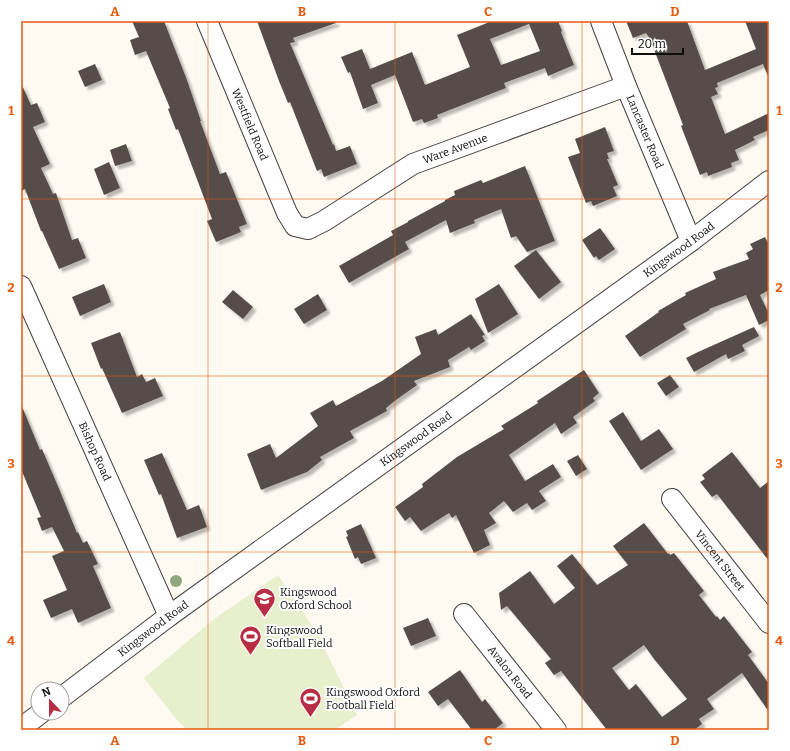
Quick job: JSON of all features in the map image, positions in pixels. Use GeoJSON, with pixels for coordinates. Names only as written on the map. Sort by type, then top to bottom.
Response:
{"type":"FeatureCollection","features":[{"type":"Feature","properties":{"kind":"street","name":"Westfield Road"},"geometry":{"type":"LineString","coordinates":[[207,21],[287,213],[295,226]]}},
{"type":"Feature","properties":{"kind":"street","name":"Lancaster Road"},"geometry":{"type":"LineString","coordinates":[[601,21],[626,86],[691,240]]}},
{"type":"Feature","properties":{"kind":"street","name":"Ware Avenue"},"geometry":{"type":"LineString","coordinates":[[295,226],[308,229],[324,221],[414,164],[626,86]]}},
{"type":"Feature","properties":{"kind":"street","name":"Kingswood Road"},"geometry":{"type":"LineString","coordinates":[[70,691],[169,616],[691,240],[769,181]]}},
{"type":"Feature","properties":{"kind":"street","name":"Bishop Road"},"geometry":{"type":"LineString","coordinates":[[21,286],[169,616]]}},
{"type":"Feature","properties":{"kind":"street","name":"Vincent Street"},"geometry":{"type":"LineString","coordinates":[[672,499],[769,623]]}},
{"type":"Feature","properties":{"kind":"street","name":"Avalon Road"},"geometry":{"type":"LineString","coordinates":[[464,614],[556,730]]}},
{"type":"Feature","properties":{"kind":"street"},"geometry":{"type":"LineString","coordinates":[[21,728],[30,721]]}},
{"type":"Feature","properties":{"kind":"green space","name":"Kingswood Softball Field"},"geometry":{"type":"Polygon","coordinates":[[[278,575],[317,633],[357,715],[334,730],[187,730],[177,720],[144,678],[214,619],[278,575]]]}},
{"type":"Feature","properties":{"kind":"building"},"geometry":{"type":"Polygon","coordinates":[[[132,21],[164,21],[187,80],[200,121],[220,174],[226,172],[247,224],[239,227],[241,232],[216,242],[207,221],[212,219],[178,129],[176,130],[168,109],[170,108],[146,51],[135,55],[130,40],[139,37],[132,21]]]}},
{"type":"Feature","properties":{"kind":"building"},"geometry":{"type":"Polygon","coordinates":[[[257,21],[336,21],[336,23],[293,38],[295,42],[290,43],[336,151],[350,146],[357,164],[324,177],[321,169],[317,171],[290,102],[288,103],[279,81],[257,21]]]}},
{"type":"Feature","properties":{"kind":"building"},"geometry":{"type":"Polygon","coordinates":[[[492,21],[558,21],[574,65],[548,76],[545,68],[504,83],[506,88],[437,115],[438,118],[424,123],[422,119],[413,122],[395,75],[371,85],[378,103],[363,109],[350,72],[348,73],[341,57],[362,49],[370,69],[412,52],[425,85],[470,67],[457,35],[492,21]],[[529,24],[490,39],[501,65],[540,51],[529,24]]]}},
{"type":"Feature","properties":{"kind":"building"},"geometry":{"type":"Polygon","coordinates":[[[626,21],[687,21],[705,70],[756,49],[745,21],[769,21],[769,79],[763,64],[717,83],[718,87],[715,88],[718,94],[711,97],[725,134],[769,113],[769,130],[753,137],[755,140],[735,150],[739,160],[731,163],[732,167],[708,176],[707,172],[700,175],[681,126],[683,125],[650,39],[646,33],[633,38],[626,21]]]}},
{"type":"Feature","properties":{"kind":"building"},"geometry":{"type":"Polygon","coordinates":[[[95,64],[102,80],[85,87],[78,71],[95,64]]]}},
{"type":"Feature","properties":{"kind":"building"},"geometry":{"type":"Polygon","coordinates":[[[21,83],[31,105],[37,103],[45,122],[33,127],[50,164],[41,168],[53,194],[56,193],[72,240],[78,238],[86,258],[59,269],[41,231],[25,189],[21,191],[21,83]]]}},
{"type":"Feature","properties":{"kind":"building"},"geometry":{"type":"Polygon","coordinates":[[[605,127],[614,151],[607,153],[609,159],[607,159],[618,185],[613,187],[617,196],[593,206],[591,201],[586,203],[568,157],[580,153],[575,139],[605,127]]]}},
{"type":"Feature","properties":{"kind":"building"},"geometry":{"type":"Polygon","coordinates":[[[126,144],[132,161],[115,166],[110,150],[126,144]]]}},
{"type":"Feature","properties":{"kind":"building"},"geometry":{"type":"Polygon","coordinates":[[[109,162],[120,188],[104,195],[94,169],[109,162]]]}},
{"type":"Feature","properties":{"kind":"building"},"geometry":{"type":"Polygon","coordinates":[[[525,166],[555,241],[527,252],[516,236],[511,238],[501,209],[474,220],[475,223],[450,233],[446,220],[405,242],[409,249],[349,283],[339,266],[393,235],[391,231],[455,195],[454,191],[481,180],[483,183],[525,166]]]}},
{"type":"Feature","properties":{"kind":"building"},"geometry":{"type":"Polygon","coordinates":[[[600,228],[615,249],[599,260],[596,256],[594,258],[582,240],[600,228]]]}},
{"type":"Feature","properties":{"kind":"building"},"geometry":{"type":"Polygon","coordinates":[[[765,237],[769,245],[769,290],[760,295],[769,314],[769,320],[759,325],[746,295],[709,309],[710,310],[683,324],[686,329],[640,357],[625,336],[659,312],[658,311],[686,295],[685,293],[716,279],[713,272],[749,259],[746,253],[753,249],[750,244],[765,237]]]}},
{"type":"Feature","properties":{"kind":"building"},"geometry":{"type":"Polygon","coordinates":[[[536,250],[561,282],[539,299],[514,266],[536,250]]]}},
{"type":"Feature","properties":{"kind":"building"},"geometry":{"type":"Polygon","coordinates":[[[104,284],[111,302],[80,316],[72,297],[104,284]]]}},
{"type":"Feature","properties":{"kind":"building"},"geometry":{"type":"Polygon","coordinates":[[[499,284],[518,314],[488,333],[475,299],[499,284]]]}},
{"type":"Feature","properties":{"kind":"building"},"geometry":{"type":"Polygon","coordinates":[[[233,290],[253,307],[243,319],[222,302],[233,290]]]}},
{"type":"Feature","properties":{"kind":"building"},"geometry":{"type":"Polygon","coordinates":[[[318,294],[327,310],[304,324],[294,309],[318,294]]]}},
{"type":"Feature","properties":{"kind":"building"},"geometry":{"type":"Polygon","coordinates":[[[471,314],[485,335],[482,336],[485,341],[471,350],[469,347],[448,360],[450,367],[414,381],[417,385],[386,408],[387,411],[350,431],[354,438],[320,457],[322,460],[307,472],[261,490],[247,454],[270,444],[276,458],[318,426],[310,413],[333,400],[336,406],[382,381],[421,354],[415,337],[436,329],[438,335],[471,314]]]}},
{"type":"Feature","properties":{"kind":"building"},"geometry":{"type":"Polygon","coordinates":[[[754,327],[759,336],[742,345],[745,351],[728,359],[726,354],[694,372],[686,358],[754,327]]]}},
{"type":"Feature","properties":{"kind":"building"},"geometry":{"type":"Polygon","coordinates":[[[120,332],[137,377],[142,374],[146,382],[155,378],[163,396],[122,413],[102,368],[101,369],[91,343],[120,332]]]}},
{"type":"Feature","properties":{"kind":"building"},"geometry":{"type":"Polygon","coordinates":[[[584,370],[599,393],[593,398],[595,401],[573,417],[577,423],[561,434],[555,423],[509,455],[525,481],[553,464],[561,477],[539,491],[546,501],[532,510],[527,503],[513,512],[504,501],[489,513],[496,523],[484,530],[490,545],[474,553],[456,515],[452,518],[449,513],[421,531],[410,517],[405,521],[395,507],[423,487],[422,484],[457,457],[504,429],[501,426],[538,403],[537,401],[584,370]]]}},
{"type":"Feature","properties":{"kind":"building"},"geometry":{"type":"Polygon","coordinates":[[[670,375],[679,387],[666,396],[657,383],[670,375]]]}},
{"type":"Feature","properties":{"kind":"building"},"geometry":{"type":"Polygon","coordinates":[[[21,404],[40,450],[42,449],[77,533],[78,532],[83,543],[87,541],[98,564],[93,566],[111,608],[78,623],[72,609],[51,618],[43,600],[67,590],[52,556],[64,551],[52,527],[42,531],[37,518],[41,517],[21,469],[21,404]]]}},
{"type":"Feature","properties":{"kind":"building"},"geometry":{"type":"Polygon","coordinates":[[[623,412],[641,441],[659,429],[673,449],[641,470],[609,421],[623,412]]]}},
{"type":"Feature","properties":{"kind":"building"},"geometry":{"type":"Polygon","coordinates":[[[732,452],[760,488],[769,481],[769,561],[717,494],[712,497],[700,482],[705,479],[702,475],[732,452]]]}},
{"type":"Feature","properties":{"kind":"building"},"geometry":{"type":"Polygon","coordinates":[[[162,453],[187,510],[199,505],[207,527],[177,538],[161,494],[159,495],[144,460],[162,453]]]}},
{"type":"Feature","properties":{"kind":"building"},"geometry":{"type":"Polygon","coordinates":[[[578,455],[587,469],[576,476],[567,461],[578,455]]]}},
{"type":"Feature","properties":{"kind":"building"},"geometry":{"type":"Polygon","coordinates":[[[644,523],[668,554],[669,553],[670,555],[674,553],[704,591],[699,595],[716,617],[717,616],[720,620],[724,616],[752,652],[748,655],[769,684],[769,712],[742,673],[707,699],[714,709],[699,719],[702,724],[694,730],[607,730],[561,671],[554,675],[545,663],[551,659],[507,606],[501,610],[499,593],[530,571],[554,604],[575,588],[557,566],[572,554],[597,585],[628,565],[613,546],[644,523]],[[644,645],[612,668],[629,690],[636,684],[662,717],[687,699],[644,645]]]}},
{"type":"Feature","properties":{"kind":"building"},"geometry":{"type":"Polygon","coordinates":[[[361,524],[376,558],[361,564],[358,557],[355,559],[346,537],[348,536],[346,531],[361,524]]]}},
{"type":"Feature","properties":{"kind":"building"},"geometry":{"type":"Polygon","coordinates":[[[428,618],[436,636],[411,646],[403,628],[428,618]]]}},
{"type":"Feature","properties":{"kind":"building"},"geometry":{"type":"Polygon","coordinates":[[[460,670],[482,702],[485,699],[503,723],[494,730],[472,730],[448,699],[438,706],[428,692],[460,670]]]}},
{"type":"Feature","properties":{"kind":"place","name":"Kingswood Oxford School"},"geometry":{"type":"Point","coordinates":[264,618]}},
{"type":"Feature","properties":{"kind":"place","name":"Kingswood Softball Field"},"geometry":{"type":"Point","coordinates":[250,656]}},
{"type":"Feature","properties":{"kind":"place","name":"Kingswood Oxford Football Field"},"geometry":{"type":"Point","coordinates":[310,718]}}]}
